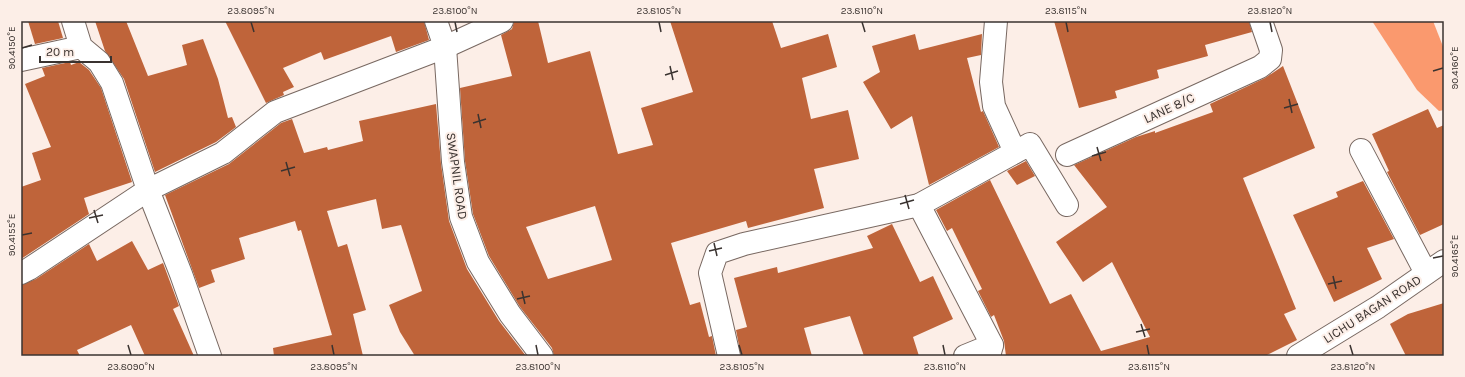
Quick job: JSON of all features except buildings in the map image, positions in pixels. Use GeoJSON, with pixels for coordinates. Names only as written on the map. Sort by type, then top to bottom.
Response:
{"type":"FeatureCollection","features":[{"type":"Feature","properties":{"kind":"street"},"geometry":{"type":"LineString","coordinates":[[72,21],[81,47],[98,62],[112,83],[148,190],[181,274],[210,356]]}},
{"type":"Feature","properties":{"kind":"street","name":"SWAPNIL ROAD"},"geometry":{"type":"LineString","coordinates":[[436,21],[445,47],[453,162],[461,217],[478,262],[510,314],[542,356]]}},
{"type":"Feature","properties":{"kind":"street"},"geometry":{"type":"LineString","coordinates":[[21,272],[29,269],[148,190],[223,153],[275,112],[445,47],[502,21]]}},
{"type":"Feature","properties":{"kind":"street"},"geometry":{"type":"LineString","coordinates":[[996,21],[991,82],[994,106],[1015,152]]}},
{"type":"Feature","properties":{"kind":"street","name":"LANE 8/C"},"geometry":{"type":"LineString","coordinates":[[1067,155],[1260,66],[1270,58],[1272,50],[1261,21]]}},
{"type":"Feature","properties":{"kind":"street"},"geometry":{"type":"LineString","coordinates":[[21,60],[81,47]]}},
{"type":"Feature","properties":{"kind":"street"},"geometry":{"type":"LineString","coordinates":[[729,356],[710,273],[717,253],[744,244],[920,206],[1030,144],[1067,206]]}},
{"type":"Feature","properties":{"kind":"street"},"geometry":{"type":"LineString","coordinates":[[1361,150],[1426,273]]}},
{"type":"Feature","properties":{"kind":"street"},"geometry":{"type":"LineString","coordinates":[[920,206],[990,350],[966,356]]}},
{"type":"Feature","properties":{"kind":"street","name":"LICHU BAGAN ROAD"},"geometry":{"type":"LineString","coordinates":[[1298,356],[1378,307],[1444,261]]}},
{"type":"Feature","properties":{"kind":"shaded area"},"geometry":{"type":"Polygon","coordinates":[[[1372,21],[1433,21],[1444,49],[1444,110],[1439,111],[1417,90],[1372,21]]]}}]}
